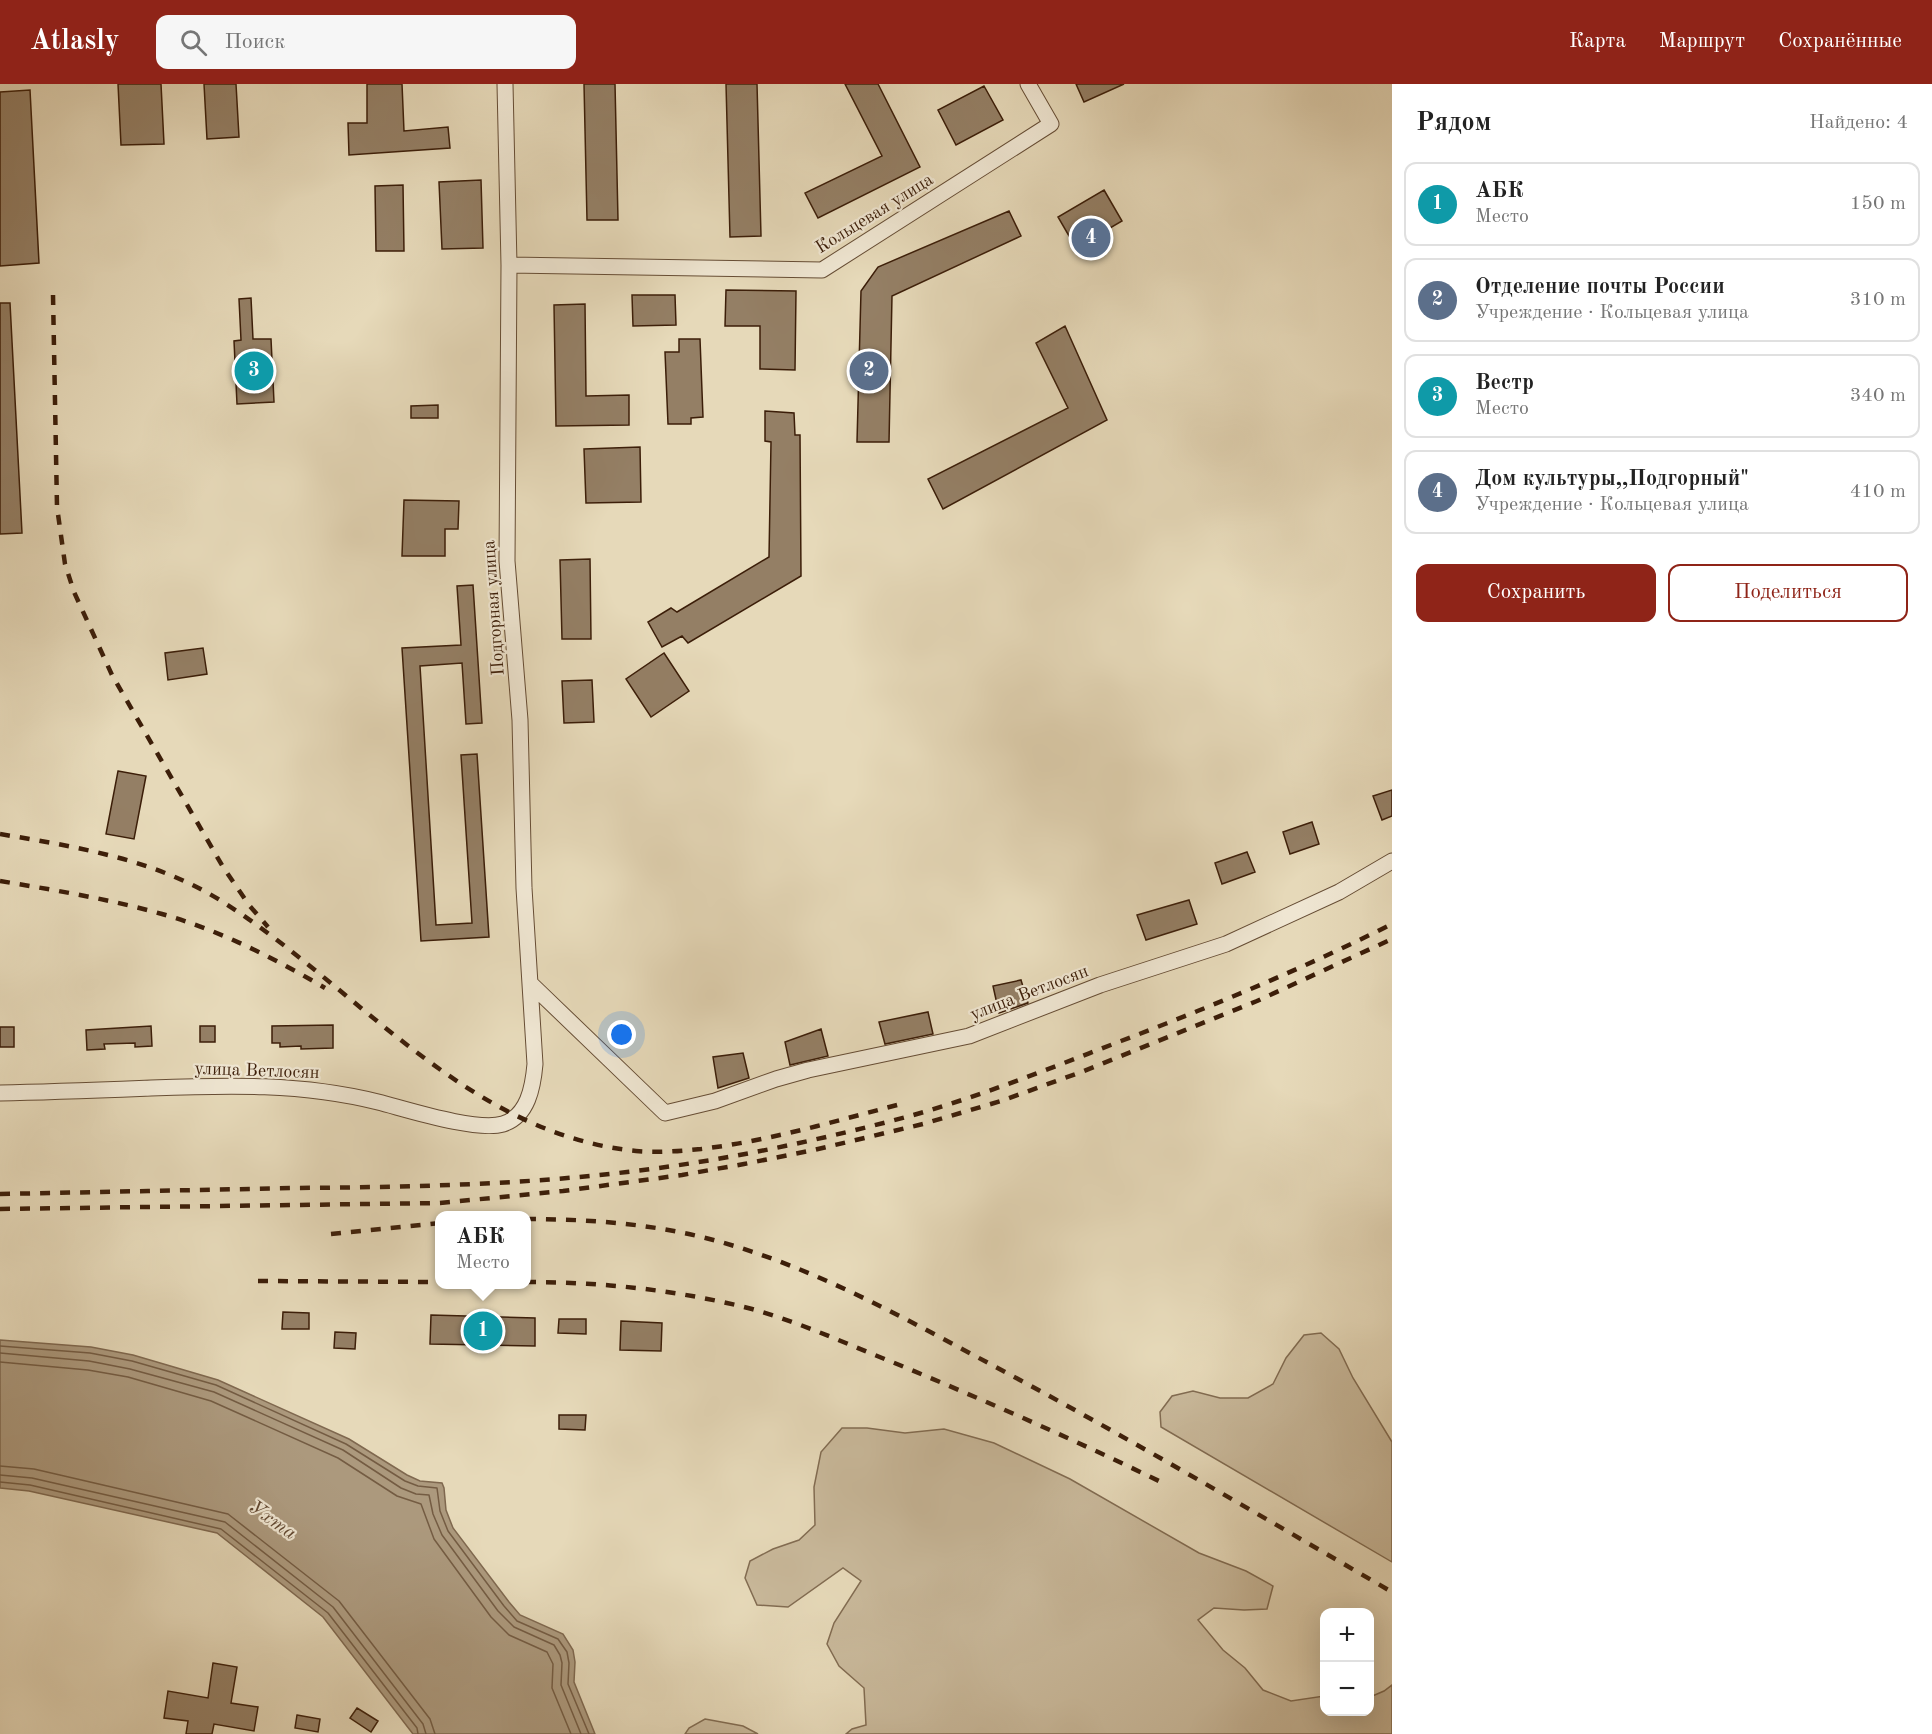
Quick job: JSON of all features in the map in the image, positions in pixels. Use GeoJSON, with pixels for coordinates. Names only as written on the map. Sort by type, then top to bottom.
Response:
{"type":"FeatureCollection","features":[{"type":"Feature","properties":{"kind":"street","name":"Подгорная улица"},"geometry":{"type":"LineString","coordinates":[[505,84],[509,265],[507,561],[520,720],[524,888],[535,1064],[533,1085],[527,1103],[509,1121]]}},
{"type":"Feature","properties":{"kind":"street","name":"Кольцевая улица"},"geometry":{"type":"LineString","coordinates":[[509,265],[822,270],[1051,124],[1028,84]]}},
{"type":"Feature","properties":{"kind":"street","name":"улица Ветлосян"},"geometry":{"type":"LineString","coordinates":[[531,984],[665,1113],[715,1101],[808,1070],[969,1036],[1100,985],[1226,944],[1339,892],[1392,861]]}},
{"type":"Feature","properties":{"kind":"street","name":"улица Ветлосян"},"geometry":{"type":"LineString","coordinates":[[0,1093],[264,1086],[345,1095],[478,1125],[495,1125],[509,1121]]}},
{"type":"Feature","properties":{"kind":"shaded area"},"geometry":{"type":"Polygon","coordinates":[[[1321,1333],[1339,1349],[1353,1378],[1392,1442],[1392,1562],[1161,1427],[1160,1412],[1172,1396],[1193,1391],[1220,1398],[1248,1398],[1273,1384],[1286,1358],[1304,1335],[1321,1333]]]}},
{"type":"Feature","properties":{"kind":"shaded area"},"geometry":{"type":"Polygon","coordinates":[[[842,1428],[867,1428],[905,1433],[944,1429],[994,1443],[1070,1479],[1199,1553],[1246,1571],[1273,1586],[1267,1609],[1214,1608],[1198,1620],[1223,1650],[1245,1668],[1263,1690],[1291,1701],[1320,1697],[1320,1716],[1374,1716],[1374,1695],[1392,1685],[1392,1734],[846,1734],[852,1729],[866,1725],[864,1688],[839,1666],[827,1644],[834,1623],[861,1581],[843,1568],[788,1607],[757,1605],[745,1578],[750,1561],[773,1549],[799,1540],[815,1525],[814,1487],[821,1452],[842,1428]]]}},
{"type":"Feature","properties":{"kind":"shaded area"},"geometry":{"type":"Polygon","coordinates":[[[705,1719],[743,1726],[758,1734],[685,1734],[689,1728],[705,1719]]]}},
{"type":"Feature","properties":{"kind":"water","name":"Ухта"},"geometry":{"type":"Polygon","coordinates":[[[0,1340],[91,1347],[133,1355],[218,1380],[349,1439],[420,1481],[442,1483],[446,1510],[453,1528],[509,1602],[520,1615],[563,1634],[573,1650],[574,1682],[595,1734],[413,1734],[323,1617],[217,1533],[29,1491],[0,1488],[0,1340]]]}},
{"type":"Feature","properties":{"kind":"building"},"geometry":{"type":"Polygon","coordinates":[[[118,84],[161,84],[164,144],[121,145],[118,84]]]}},
{"type":"Feature","properties":{"kind":"building"},"geometry":{"type":"Polygon","coordinates":[[[204,84],[236,84],[239,137],[207,139],[204,84]]]}},
{"type":"Feature","properties":{"kind":"building"},"geometry":{"type":"Polygon","coordinates":[[[367,84],[402,84],[404,131],[448,127],[450,148],[349,155],[348,123],[367,123],[367,84]]]}},
{"type":"Feature","properties":{"kind":"building"},"geometry":{"type":"Polygon","coordinates":[[[584,84],[615,84],[618,220],[587,220],[584,84]]]}},
{"type":"Feature","properties":{"kind":"building"},"geometry":{"type":"Polygon","coordinates":[[[726,84],[757,84],[761,236],[730,237],[726,84]]]}},
{"type":"Feature","properties":{"kind":"building"},"geometry":{"type":"Polygon","coordinates":[[[845,84],[878,84],[920,167],[818,218],[805,193],[882,156],[845,84]]]}},
{"type":"Feature","properties":{"kind":"building"},"geometry":{"type":"Polygon","coordinates":[[[1076,84],[1124,84],[1084,102],[1076,84]]]}},
{"type":"Feature","properties":{"kind":"building"},"geometry":{"type":"Polygon","coordinates":[[[984,86],[1003,120],[956,145],[938,110],[984,86]]]}},
{"type":"Feature","properties":{"kind":"building"},"geometry":{"type":"Polygon","coordinates":[[[30,90],[39,263],[0,266],[0,92],[30,90]]]}},
{"type":"Feature","properties":{"kind":"building"},"geometry":{"type":"Polygon","coordinates":[[[481,180],[483,248],[442,249],[439,182],[481,180]]]}},
{"type":"Feature","properties":{"kind":"building"},"geometry":{"type":"Polygon","coordinates":[[[403,185],[404,251],[376,251],[375,186],[403,185]]]}},
{"type":"Feature","properties":{"kind":"building"},"geometry":{"type":"Polygon","coordinates":[[[1104,190],[1122,221],[1076,248],[1058,217],[1104,190]]]}},
{"type":"Feature","properties":{"kind":"building"},"geometry":{"type":"Polygon","coordinates":[[[1009,211],[1021,236],[892,296],[889,442],[857,442],[861,291],[878,267],[1009,211]]]}},
{"type":"Feature","properties":{"kind":"building"},"geometry":{"type":"Polygon","coordinates":[[[726,290],[796,291],[795,370],[760,369],[760,326],[725,326],[726,290]]]}},
{"type":"Feature","properties":{"kind":"building"},"geometry":{"type":"Polygon","coordinates":[[[632,295],[675,295],[676,325],[633,326],[632,295]]]}},
{"type":"Feature","properties":{"kind":"building"},"geometry":{"type":"Polygon","coordinates":[[[251,298],[253,339],[271,339],[274,402],[237,404],[234,341],[241,340],[239,299],[251,298]]]}},
{"type":"Feature","properties":{"kind":"building"},"geometry":{"type":"Polygon","coordinates":[[[0,303],[10,303],[22,533],[0,534],[0,303]]]}},
{"type":"Feature","properties":{"kind":"building"},"geometry":{"type":"Polygon","coordinates":[[[585,304],[586,396],[629,395],[629,425],[556,426],[554,305],[585,304]]]}},
{"type":"Feature","properties":{"kind":"building"},"geometry":{"type":"Polygon","coordinates":[[[1065,326],[1107,420],[943,509],[928,479],[1068,408],[1036,343],[1065,326]]]}},
{"type":"Feature","properties":{"kind":"building"},"geometry":{"type":"Polygon","coordinates":[[[679,339],[700,339],[703,417],[691,418],[691,424],[668,424],[665,352],[679,352],[679,339]]]}},
{"type":"Feature","properties":{"kind":"building"},"geometry":{"type":"Polygon","coordinates":[[[438,405],[438,418],[411,418],[411,406],[438,405]]]}},
{"type":"Feature","properties":{"kind":"building"},"geometry":{"type":"Polygon","coordinates":[[[765,411],[794,413],[795,435],[800,435],[801,576],[688,643],[682,636],[662,647],[648,622],[671,608],[677,612],[769,557],[771,442],[765,441],[765,411]]]}},
{"type":"Feature","properties":{"kind":"building"},"geometry":{"type":"Polygon","coordinates":[[[640,447],[641,502],[586,503],[584,449],[640,447]]]}},
{"type":"Feature","properties":{"kind":"building"},"geometry":{"type":"Polygon","coordinates":[[[404,500],[459,501],[458,529],[445,529],[445,556],[402,556],[404,500]]]}},
{"type":"Feature","properties":{"kind":"building"},"geometry":{"type":"Polygon","coordinates":[[[590,559],[591,639],[562,639],[560,560],[590,559]]]}},
{"type":"Feature","properties":{"kind":"building"},"geometry":{"type":"Polygon","coordinates":[[[473,585],[482,723],[466,724],[462,663],[420,666],[436,925],[472,923],[461,755],[477,754],[489,937],[421,941],[402,648],[461,645],[457,586],[473,585]]]}},
{"type":"Feature","properties":{"kind":"building"},"geometry":{"type":"Polygon","coordinates":[[[203,648],[207,674],[168,680],[165,653],[203,648]]]}},
{"type":"Feature","properties":{"kind":"building"},"geometry":{"type":"Polygon","coordinates":[[[664,653],[689,691],[651,717],[626,679],[664,653]]]}},
{"type":"Feature","properties":{"kind":"building"},"geometry":{"type":"Polygon","coordinates":[[[592,680],[594,722],[564,723],[562,681],[592,680]]]}},
{"type":"Feature","properties":{"kind":"building"},"geometry":{"type":"Polygon","coordinates":[[[118,771],[146,776],[134,839],[106,834],[118,771]]]}},
{"type":"Feature","properties":{"kind":"building"},"geometry":{"type":"Polygon","coordinates":[[[1392,790],[1392,816],[1382,820],[1373,796],[1392,790]]]}},
{"type":"Feature","properties":{"kind":"building"},"geometry":{"type":"Polygon","coordinates":[[[1312,822],[1319,844],[1290,854],[1283,832],[1312,822]]]}},
{"type":"Feature","properties":{"kind":"building"},"geometry":{"type":"Polygon","coordinates":[[[1247,852],[1255,872],[1222,884],[1215,863],[1247,852]]]}},
{"type":"Feature","properties":{"kind":"building"},"geometry":{"type":"Polygon","coordinates":[[[1189,900],[1197,924],[1146,940],[1137,915],[1189,900]]]}},
{"type":"Feature","properties":{"kind":"building"},"geometry":{"type":"Polygon","coordinates":[[[1021,980],[1028,1003],[999,1013],[993,986],[1021,980]]]}},
{"type":"Feature","properties":{"kind":"building"},"geometry":{"type":"Polygon","coordinates":[[[928,1012],[933,1034],[885,1044],[879,1022],[928,1012]]]}},
{"type":"Feature","properties":{"kind":"building"},"geometry":{"type":"Polygon","coordinates":[[[333,1025],[333,1048],[301,1049],[301,1046],[280,1047],[280,1043],[272,1043],[272,1026],[333,1025]]]}},
{"type":"Feature","properties":{"kind":"building"},"geometry":{"type":"Polygon","coordinates":[[[151,1026],[152,1046],[135,1047],[135,1043],[104,1044],[105,1049],[87,1050],[86,1030],[151,1026]]]}},
{"type":"Feature","properties":{"kind":"building"},"geometry":{"type":"Polygon","coordinates":[[[200,1026],[215,1026],[215,1042],[200,1042],[200,1026]]]}},
{"type":"Feature","properties":{"kind":"building"},"geometry":{"type":"Polygon","coordinates":[[[0,1027],[14,1027],[14,1047],[0,1047],[0,1027]]]}},
{"type":"Feature","properties":{"kind":"building"},"geometry":{"type":"Polygon","coordinates":[[[821,1029],[828,1056],[790,1065],[785,1042],[821,1029]]]}},
{"type":"Feature","properties":{"kind":"building"},"geometry":{"type":"Polygon","coordinates":[[[743,1053],[749,1078],[718,1088],[713,1057],[743,1053]]]}},
{"type":"Feature","properties":{"kind":"building"},"geometry":{"type":"Polygon","coordinates":[[[283,1312],[309,1313],[309,1329],[282,1329],[283,1312]]]}},
{"type":"Feature","properties":{"kind":"building"},"geometry":{"type":"Polygon","coordinates":[[[431,1315],[535,1318],[535,1346],[430,1344],[431,1315]]]}},
{"type":"Feature","properties":{"kind":"building"},"geometry":{"type":"Polygon","coordinates":[[[559,1319],[586,1319],[586,1334],[558,1333],[559,1319]]]}},
{"type":"Feature","properties":{"kind":"building"},"geometry":{"type":"Polygon","coordinates":[[[621,1321],[662,1323],[661,1351],[620,1350],[621,1321]]]}},
{"type":"Feature","properties":{"kind":"building"},"geometry":{"type":"Polygon","coordinates":[[[335,1332],[356,1333],[355,1349],[334,1348],[335,1332]]]}},
{"type":"Feature","properties":{"kind":"building"},"geometry":{"type":"Polygon","coordinates":[[[559,1415],[586,1415],[585,1430],[559,1429],[559,1415]]]}},
{"type":"Feature","properties":{"kind":"building"},"geometry":{"type":"Polygon","coordinates":[[[213,1663],[237,1667],[231,1703],[258,1707],[254,1731],[214,1724],[212,1734],[186,1734],[188,1721],[164,1718],[168,1691],[208,1698],[213,1663]]]}},
{"type":"Feature","properties":{"kind":"building"},"geometry":{"type":"Polygon","coordinates":[[[357,1708],[378,1721],[371,1732],[350,1718],[357,1708]]]}},
{"type":"Feature","properties":{"kind":"building"},"geometry":{"type":"Polygon","coordinates":[[[297,1715],[320,1719],[318,1732],[295,1728],[297,1715]]]}},
{"type":"Feature","properties":{"kind":"railway"},"geometry":{"type":"LineString","coordinates":[[53,295],[57,507],[65,564],[74,592],[112,675],[223,867],[249,905],[268,927]]}},
{"type":"Feature","properties":{"kind":"railway"},"geometry":{"type":"LineString","coordinates":[[0,834],[115,857],[143,865],[197,887],[273,937],[417,1052],[467,1087],[519,1117],[575,1139],[636,1151],[701,1149],[777,1136],[901,1104]]}},
{"type":"Feature","properties":{"kind":"railway"},"geometry":{"type":"LineString","coordinates":[[0,881],[102,899],[183,921],[246,946],[325,988]]}},
{"type":"Feature","properties":{"kind":"railway"},"geometry":{"type":"LineString","coordinates":[[0,1194],[503,1183],[627,1172],[769,1149],[910,1116],[1016,1081],[1224,1000],[1392,924]]}},
{"type":"Feature","properties":{"kind":"railway"},"geometry":{"type":"LineString","coordinates":[[0,1209],[440,1203],[563,1191],[744,1164],[923,1124],[1001,1101],[1084,1071],[1257,1001],[1392,939]]}},
{"type":"Feature","properties":{"kind":"railway"},"geometry":{"type":"LineString","coordinates":[[531,1219],[598,1221],[670,1230],[753,1252],[823,1279],[892,1312],[1042,1392],[1392,1592]]}},
{"type":"Feature","properties":{"kind":"railway"},"geometry":{"type":"LineString","coordinates":[[331,1234],[435,1224]]}},
{"type":"Feature","properties":{"kind":"railway"},"geometry":{"type":"LineString","coordinates":[[258,1281],[435,1282]]}},
{"type":"Feature","properties":{"kind":"railway"},"geometry":{"type":"LineString","coordinates":[[531,1282],[611,1286],[668,1292],[724,1302],[771,1315],[964,1392],[1163,1483]]}},
{"type":"Feature","properties":{"kind":"place","name":"Дом культуры,,Подгорный\""},"geometry":{"type":"Point","coordinates":[1091,238]}},
{"type":"Feature","properties":{"kind":"place","name":"Вестр"},"geometry":{"type":"Point","coordinates":[254,371]}},
{"type":"Feature","properties":{"kind":"place","name":"Отделение почты России"},"geometry":{"type":"Point","coordinates":[869,371]}},
{"type":"Feature","properties":{"kind":"place","name":"АБК"},"geometry":{"type":"Point","coordinates":[483,1331]}}]}
